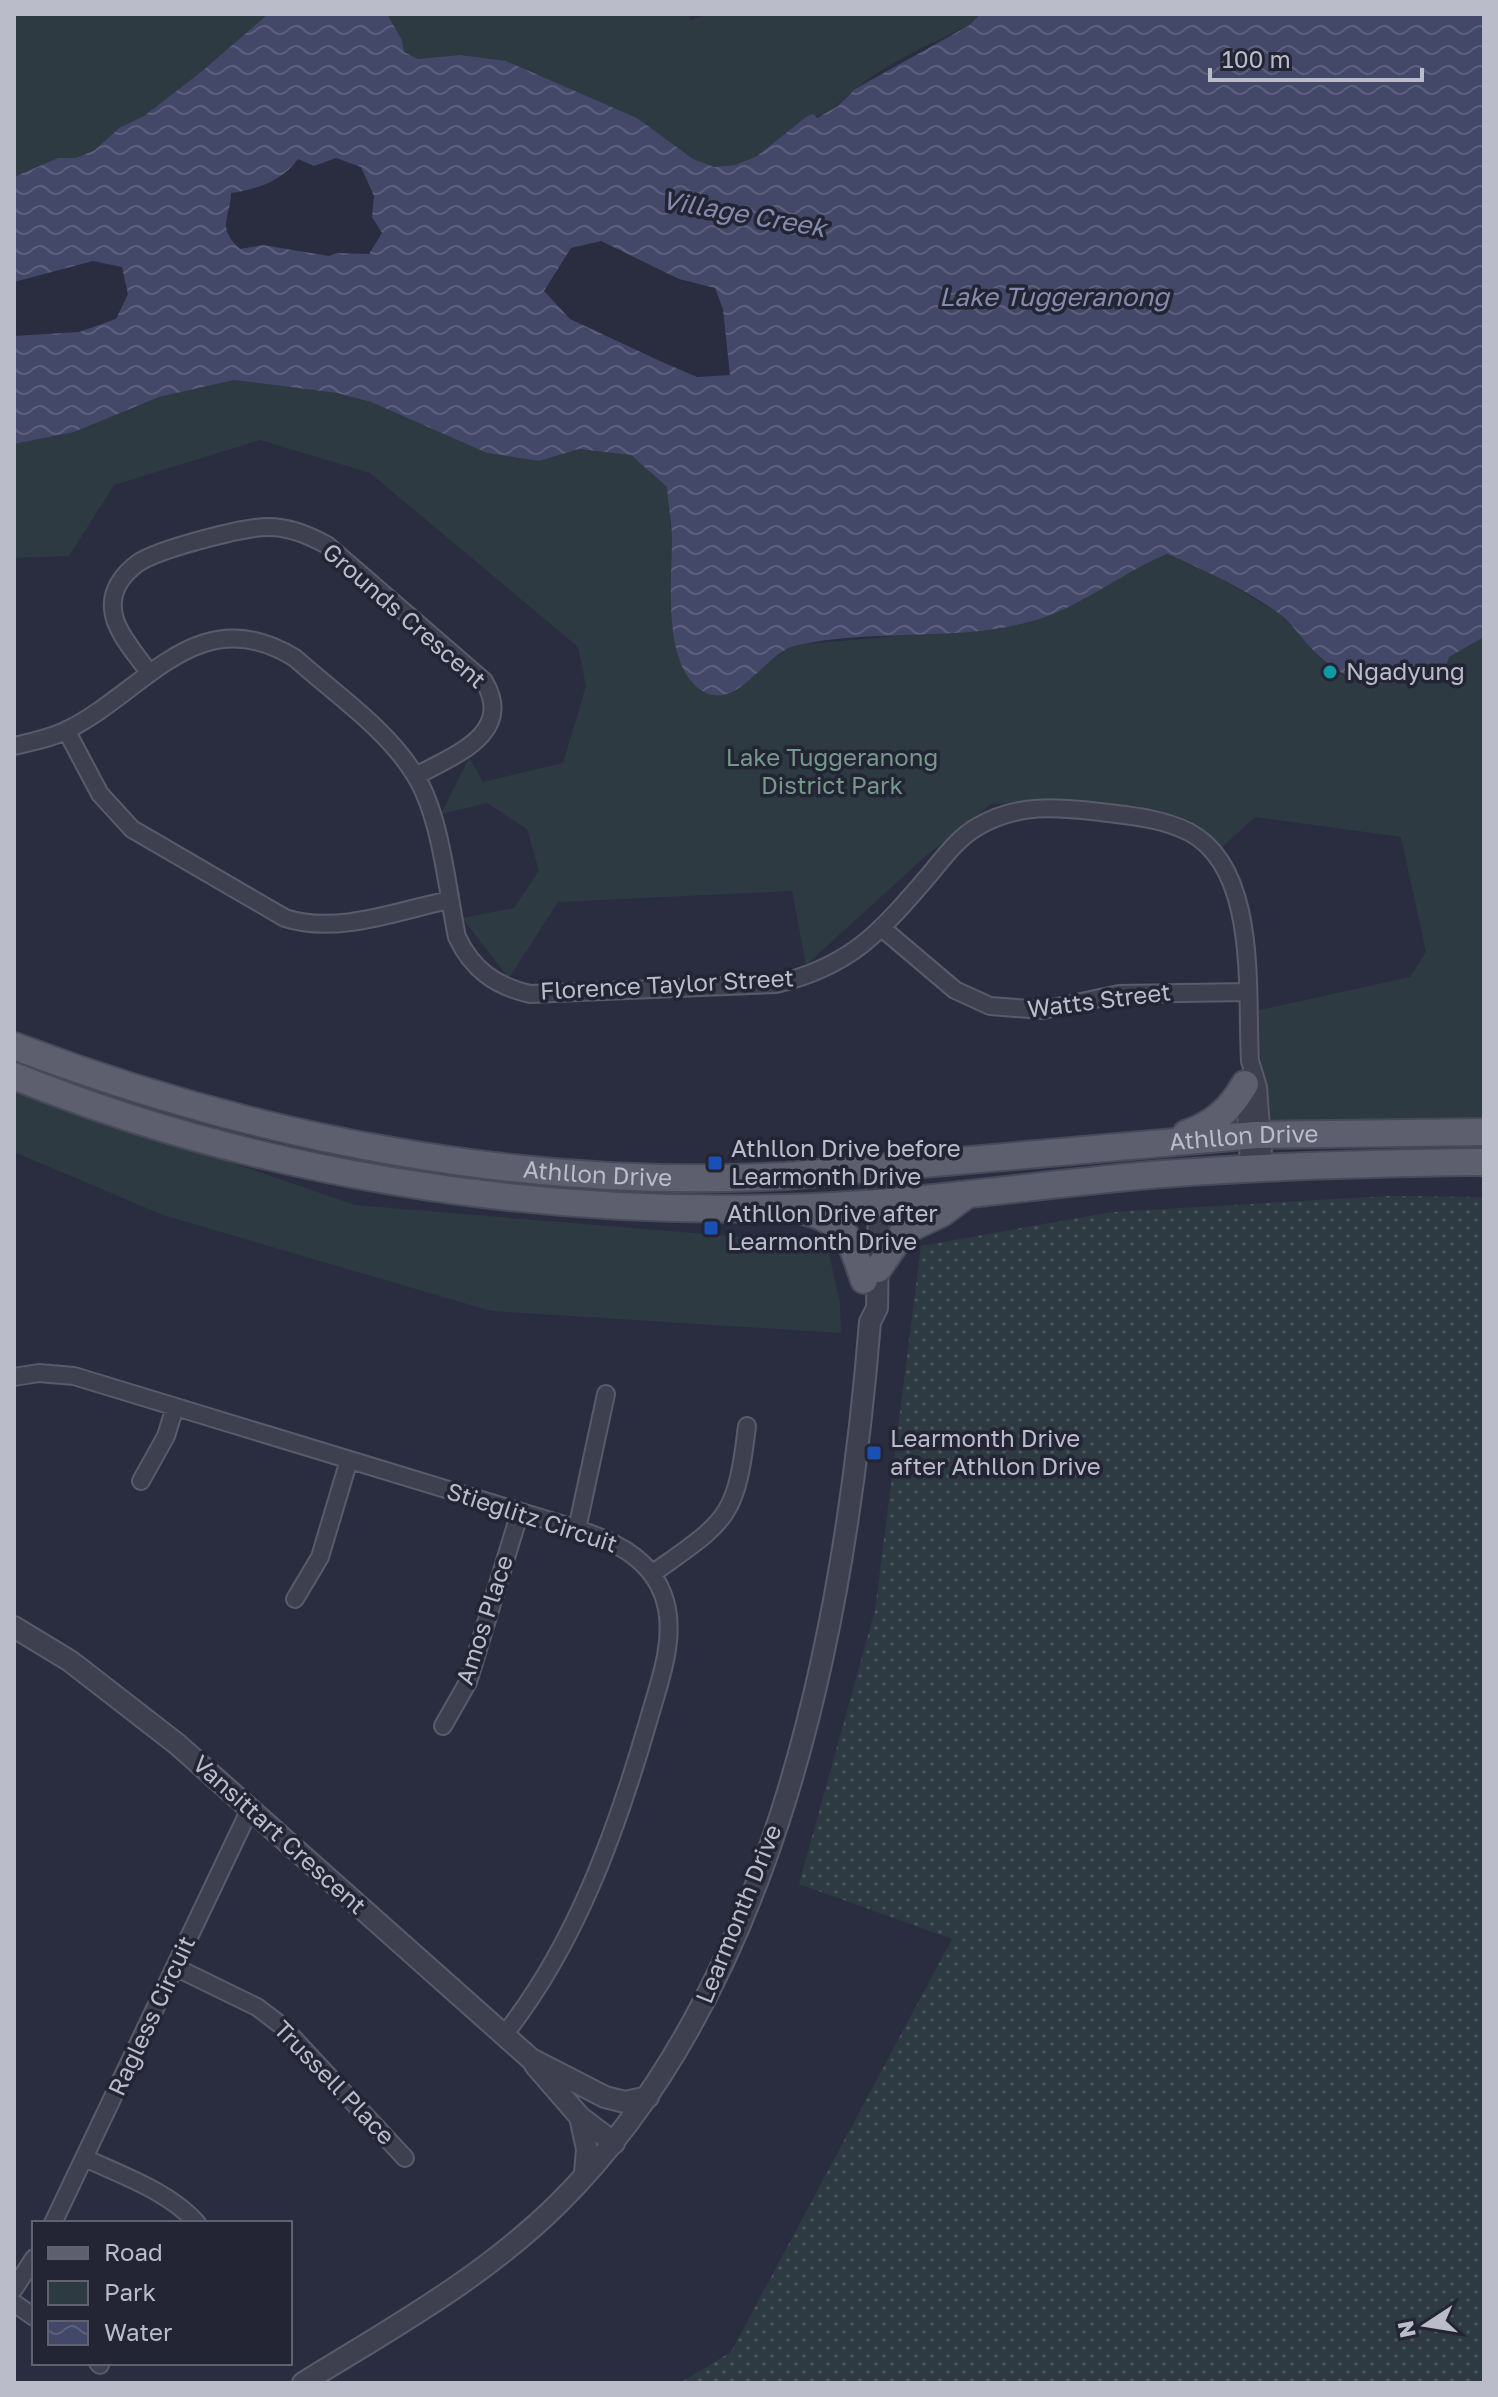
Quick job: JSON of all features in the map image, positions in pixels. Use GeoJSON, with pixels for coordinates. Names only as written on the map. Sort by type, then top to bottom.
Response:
{"type":"FeatureCollection","features":[{"type":"Feature","properties":{"kind":"main road","name":"Athllon Drive"},"geometry":{"type":"LineString","coordinates":[[14,1046],[173,1101],[335,1141],[520,1169],[714,1180],[1254,1135],[1484,1132]]}},
{"type":"Feature","properties":{"kind":"main road"},"geometry":{"type":"LineString","coordinates":[[1163,1142],[1210,1124],[1231,1109],[1247,1073]]}},
{"type":"Feature","properties":{"kind":"main road","name":"Athllon Drive"},"geometry":{"type":"LineString","coordinates":[[14,1076],[208,1139],[372,1176],[585,1203],[787,1208],[1256,1168],[1484,1162]]}},
{"type":"Feature","properties":{"kind":"main road"},"geometry":{"type":"LineString","coordinates":[[787,1208],[821,1215],[837,1224],[871,1275],[904,1231],[942,1213],[968,1193]]}},
{"type":"Feature","properties":{"kind":"street","name":"Grounds Crescent"},"geometry":{"type":"LineString","coordinates":[[149,673],[114,617],[114,594],[126,573],[147,558],[247,528],[271,527],[307,534],[327,545],[460,660],[484,681],[492,694],[494,710],[485,732],[472,744],[416,776]]}},
{"type":"Feature","properties":{"kind":"street","name":"Florence Taylor Street"},"geometry":{"type":"LineString","coordinates":[[14,746],[66,730],[180,652],[203,642],[253,639],[276,646],[295,658],[391,745],[416,776],[428,804],[457,937],[472,963],[497,983],[530,994],[776,984],[807,977],[849,957],[883,929],[966,835],[999,816],[1049,807],[1149,818],[1198,838],[1217,854],[1230,874],[1242,918],[1247,1073],[1256,1168]]}},
{"type":"Feature","properties":{"kind":"street"},"geometry":{"type":"LineString","coordinates":[[66,730],[100,794],[132,829],[285,918],[302,924],[331,925],[449,900]]}},
{"type":"Feature","properties":{"kind":"street","name":"Watts Street"},"geometry":{"type":"LineString","coordinates":[[883,929],[955,990],[978,1002],[1003,1009],[1043,1010],[1119,994],[1160,990],[1246,992]]}},
{"type":"Feature","properties":{"kind":"street","name":"Florence Taylor Street"},"geometry":{"type":"LineString","coordinates":[[1247,1073],[1258,1087],[1254,1135]]}},
{"type":"Feature","properties":{"kind":"street","name":"Learmonth Drive"},"geometry":{"type":"LineString","coordinates":[[303,2383],[493,2262],[559,2203],[614,2143],[648,2097],[694,2024],[736,1936],[803,1732],[849,1524],[870,1322],[863,1308],[871,1275],[874,1168]]}},
{"type":"Feature","properties":{"kind":"street","name":"Stieglitz Circuit"},"geometry":{"type":"LineString","coordinates":[[14,1377],[63,1373],[577,1529],[621,1546],[652,1574],[667,1607],[670,1630],[641,1744],[582,1907],[555,1960],[504,2035]]}},
{"type":"Feature","properties":{"kind":"street"},"geometry":{"type":"LineString","coordinates":[[577,1529],[606,1394]]}},
{"type":"Feature","properties":{"kind":"street"},"geometry":{"type":"LineString","coordinates":[[141,1481],[166,1436],[175,1407]]}},
{"type":"Feature","properties":{"kind":"street"},"geometry":{"type":"LineString","coordinates":[[652,1574],[724,1517],[736,1497],[747,1426]]}},
{"type":"Feature","properties":{"kind":"street"},"geometry":{"type":"LineString","coordinates":[[295,1599],[320,1557],[349,1460]]}},
{"type":"Feature","properties":{"kind":"street","name":"Amos Place"},"geometry":{"type":"LineString","coordinates":[[443,1726],[468,1682],[520,1512]]}},
{"type":"Feature","properties":{"kind":"street","name":"Vansittart Crescent"},"geometry":{"type":"LineString","coordinates":[[14,1627],[125,1701],[531,2059],[577,2086],[605,2097],[625,2102],[648,2097]]}},
{"type":"Feature","properties":{"kind":"street","name":"Ragless Circuit"},"geometry":{"type":"LineString","coordinates":[[54,2221],[250,1809]]}},
{"type":"Feature","properties":{"kind":"street","name":"Trussell Place"},"geometry":{"type":"LineString","coordinates":[[175,1967],[257,2007],[282,2026],[405,2158]]}},
{"type":"Feature","properties":{"kind":"street","name":"Vansittart Crescent"},"geometry":{"type":"LineString","coordinates":[[531,2059],[547,2083],[580,2117],[614,2143]]}},
{"type":"Feature","properties":{"kind":"street"},"geometry":{"type":"LineString","coordinates":[[580,2117],[587,2149],[585,2173]]}},
{"type":"Feature","properties":{"kind":"street"},"geometry":{"type":"LineString","coordinates":[[85,2158],[156,2192],[178,2205],[195,2221]]}},
{"type":"Feature","properties":{"kind":"street"},"geometry":{"type":"LineString","coordinates":[[14,2289],[32,2261]]}},
{"type":"Feature","properties":{"kind":"street"},"geometry":{"type":"LineString","coordinates":[[14,2303],[32,2316]]}},
{"type":"Feature","properties":{"kind":"green space"},"geometry":{"type":"Polygon","coordinates":[[[14,14],[268,14],[201,72],[144,116],[119,128],[95,150],[76,158],[58,158],[14,177],[14,14]]]}},
{"type":"Feature","properties":{"kind":"green space"},"geometry":{"type":"Polygon","coordinates":[[[387,14],[688,14],[691,20],[709,14],[981,14],[968,26],[877,73],[826,113],[806,117],[757,156],[735,165],[714,167],[693,159],[637,118],[506,61],[460,55],[418,59],[404,52],[402,40],[387,14]]]}},
{"type":"Feature","properties":{"kind":"green space","name":"Lake Tuggeranong District Park"},"geometry":{"type":"Polygon","coordinates":[[[234,380],[337,393],[371,402],[487,453],[539,461],[579,449],[631,455],[667,487],[672,538],[770,661],[794,645],[992,628],[1084,599],[1133,568],[1167,554],[1214,575],[1279,613],[1332,669],[1363,682],[1449,657],[1484,637],[1484,1119],[1268,1124],[1255,1011],[1410,977],[1426,952],[1401,837],[1255,817],[1221,848],[1190,820],[1058,800],[991,804],[928,854],[806,965],[792,891],[558,902],[509,978],[462,918],[514,908],[539,871],[527,829],[487,803],[441,814],[469,758],[483,782],[563,763],[586,686],[578,647],[370,473],[260,440],[114,485],[69,556],[14,558],[14,444],[74,432],[159,397],[234,380]]]}},
{"type":"Feature","properties":{"kind":"green space"},"geometry":{"type":"Polygon","coordinates":[[[14,1088],[355,1205],[827,1244],[840,1304],[841,1333],[491,1311],[163,1215],[14,1152],[14,1088]]]}},
{"type":"Feature","properties":{"kind":"green space"},"geometry":{"type":"Polygon","coordinates":[[[1389,1196],[1484,1197],[1484,2383],[680,2383],[731,2352],[952,1939],[799,1884],[875,1610],[921,1246],[1112,1212],[1389,1196]]]}},
{"type":"Feature","properties":{"kind":"water","name":"Lake Tuggeranong"},"geometry":{"type":"Polygon","coordinates":[[[268,14],[387,14],[402,40],[404,52],[418,59],[460,55],[506,61],[637,118],[693,159],[714,167],[735,165],[757,156],[806,117],[813,114],[817,118],[838,106],[855,89],[968,26],[981,14],[1484,14],[1484,637],[1449,657],[1445,668],[1426,676],[1390,684],[1358,680],[1327,662],[1286,620],[1264,603],[1167,554],[1040,619],[993,629],[853,637],[798,645],[774,658],[739,688],[727,694],[714,695],[701,690],[689,678],[675,642],[671,599],[672,534],[667,487],[631,455],[579,449],[539,461],[487,453],[371,402],[337,393],[234,380],[159,397],[74,432],[14,444],[14,336],[79,332],[116,319],[128,294],[122,267],[93,261],[14,282],[14,177],[58,158],[76,158],[95,150],[119,128],[144,116],[268,14]],[[336,158],[314,166],[298,159],[285,173],[269,183],[231,193],[226,222],[228,235],[240,249],[263,245],[329,256],[336,253],[369,254],[382,233],[372,217],[374,196],[361,167],[336,158]],[[601,241],[571,248],[544,291],[570,319],[697,377],[730,375],[723,309],[715,288],[679,279],[601,241]]]}},
{"type":"Feature","properties":{"kind":"place","name":"Ngadyung"},"geometry":{"type":"Point","coordinates":[1330,672]}},
{"type":"Feature","properties":{"kind":"place","name":"Athllon Drive before Learmonth Drive"},"geometry":{"type":"Point","coordinates":[715,1163]}},
{"type":"Feature","properties":{"kind":"place","name":"Athllon Drive after Learmonth Drive"},"geometry":{"type":"Point","coordinates":[711,1228]}},
{"type":"Feature","properties":{"kind":"place","name":"Learmonth Drive after Athllon Drive"},"geometry":{"type":"Point","coordinates":[874,1453]}},
{"type":"Feature","properties":{"kind":"water label","name":"Village Creek"},"geometry":{"type":"Point","coordinates":[744,214]}}]}
